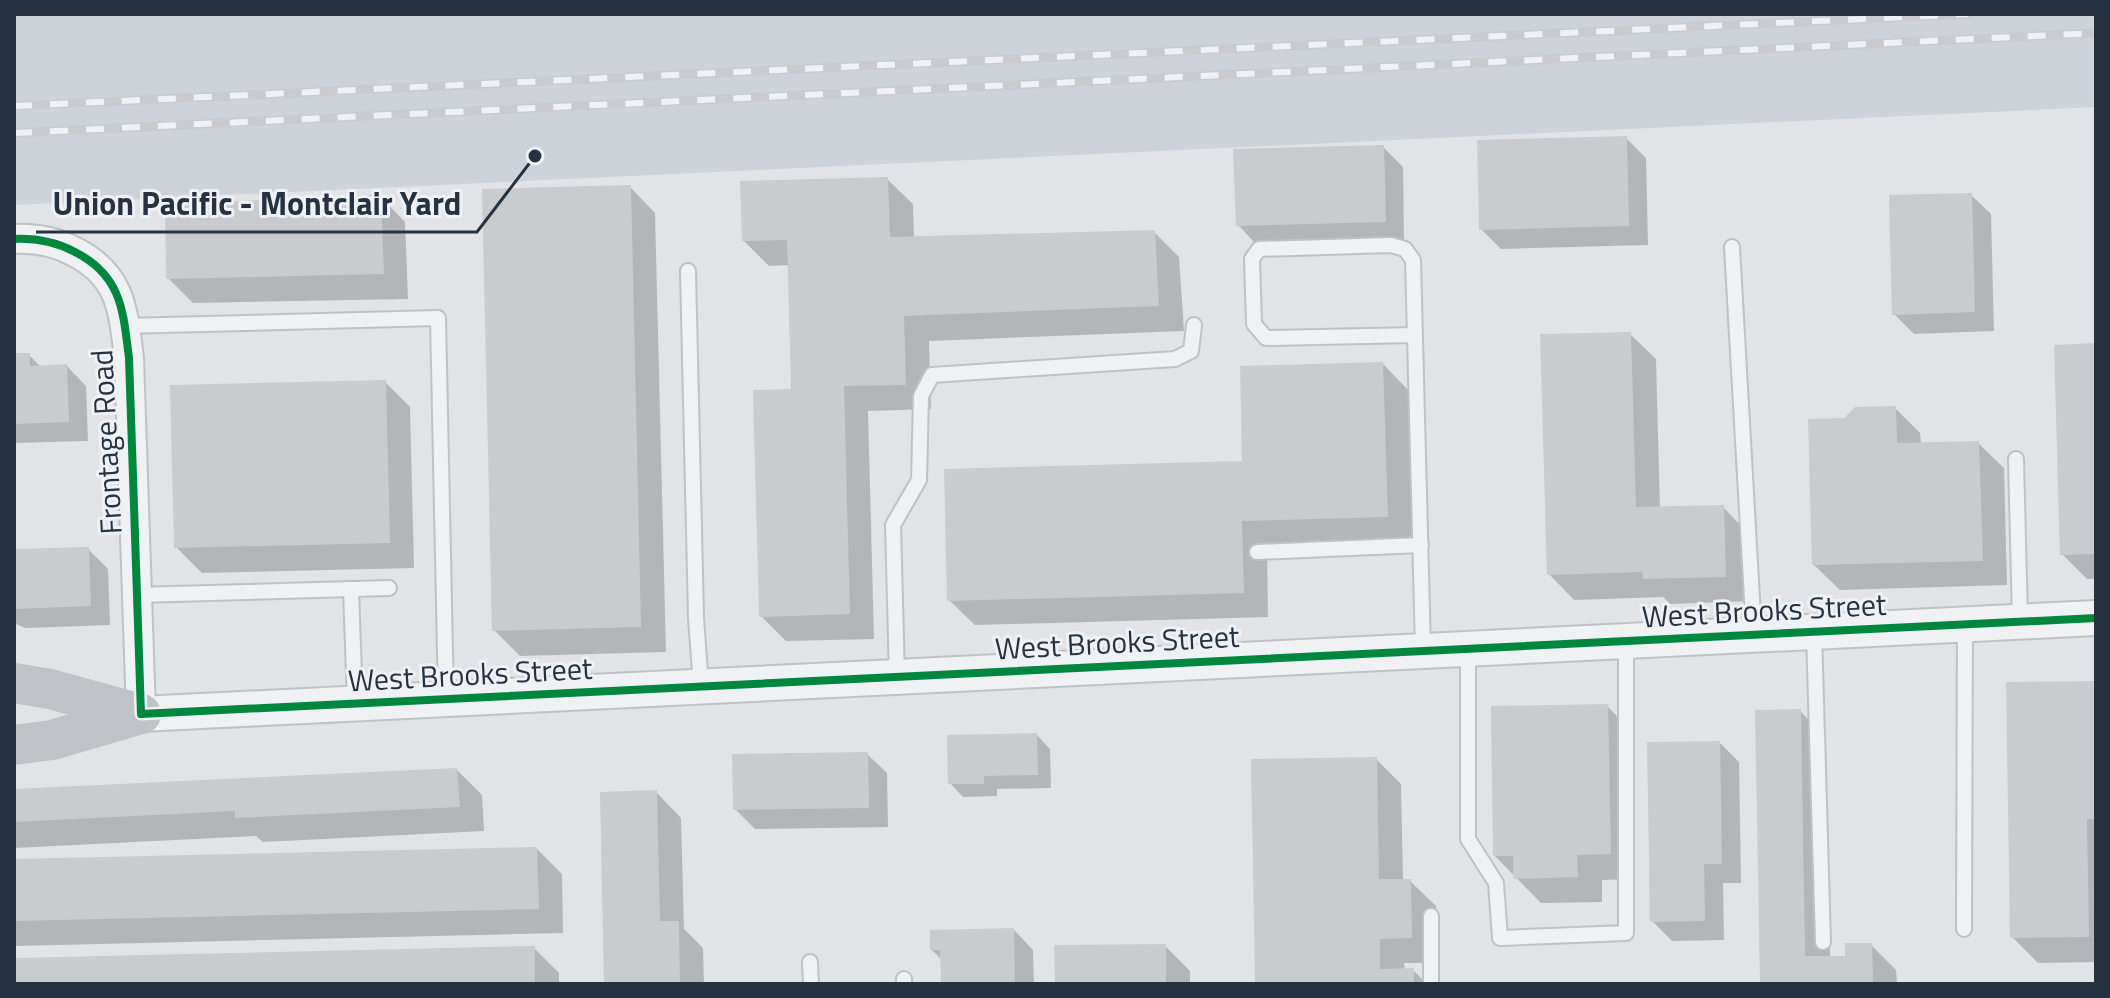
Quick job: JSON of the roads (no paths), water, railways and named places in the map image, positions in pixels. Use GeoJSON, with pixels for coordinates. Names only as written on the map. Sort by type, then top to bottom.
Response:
{"type":"FeatureCollection","features":[{"type":"Feature","properties":{"kind":"main road"},"geometry":{"type":"LineString","coordinates":[[14,683],[50,689],[141,714]]}},
{"type":"Feature","properties":{"kind":"main road"},"geometry":{"type":"LineString","coordinates":[[14,745],[52,740],[141,714]]}},
{"type":"Feature","properties":{"kind":"street","name":"Frontage Road"},"geometry":{"type":"LineString","coordinates":[[14,239],[30,238],[61,245],[93,261],[111,281],[122,310],[129,358],[141,714]]}},
{"type":"Feature","properties":{"kind":"street","name":"West Brooks Street"},"geometry":{"type":"LineString","coordinates":[[141,714],[2096,618]]}},
{"type":"Feature","properties":{"kind":"lane"},"geometry":{"type":"LineString","coordinates":[[1415,335],[1266,338],[1254,324],[1252,259],[1259,249],[1391,245],[1405,249],[1413,260],[1421,545],[1423,651]]}},
{"type":"Feature","properties":{"kind":"lane"},"geometry":{"type":"LineString","coordinates":[[1732,247],[1754,635]]}},
{"type":"Feature","properties":{"kind":"lane"},"geometry":{"type":"LineString","coordinates":[[688,271],[696,618],[701,686]]}},
{"type":"Feature","properties":{"kind":"lane"},"geometry":{"type":"LineString","coordinates":[[124,326],[438,318],[446,699]]}},
{"type":"Feature","properties":{"kind":"lane"},"geometry":{"type":"LineString","coordinates":[[897,677],[893,525],[919,480],[921,396],[932,375],[1175,359],[1191,351],[1194,325]]}},
{"type":"Feature","properties":{"kind":"lane"},"geometry":{"type":"LineString","coordinates":[[2016,459],[2020,621]]}},
{"type":"Feature","properties":{"kind":"lane"},"geometry":{"type":"LineString","coordinates":[[1257,552],[1421,545]]}},
{"type":"Feature","properties":{"kind":"lane"},"geometry":{"type":"LineString","coordinates":[[136,595],[389,588]]}},
{"type":"Feature","properties":{"kind":"lane"},"geometry":{"type":"LineString","coordinates":[[351,589],[355,704]]}},
{"type":"Feature","properties":{"kind":"lane"},"geometry":{"type":"LineString","coordinates":[[1964,929],[1965,624]]}},
{"type":"Feature","properties":{"kind":"lane"},"geometry":{"type":"LineString","coordinates":[[1814,631],[1823,942]]}},
{"type":"Feature","properties":{"kind":"lane"},"geometry":{"type":"LineString","coordinates":[[1468,648],[1468,839],[1496,883],[1500,938],[1626,933],[1626,641]]}},
{"type":"Feature","properties":{"kind":"lane"},"geometry":{"type":"LineString","coordinates":[[1431,916],[1431,984]]}},
{"type":"Feature","properties":{"kind":"lane"},"geometry":{"type":"LineString","coordinates":[[810,962],[811,984]]}},
{"type":"Feature","properties":{"kind":"railway"},"geometry":{"type":"LineString","coordinates":[[14,106],[1968,14]]}},
{"type":"Feature","properties":{"kind":"railway"},"geometry":{"type":"LineString","coordinates":[[14,133],[2096,33]]}},
{"type":"Feature","properties":{"kind":"place","name":"Union Pacific - Montclair Yard"},"geometry":{"type":"Point","coordinates":[535,156]}}]}
